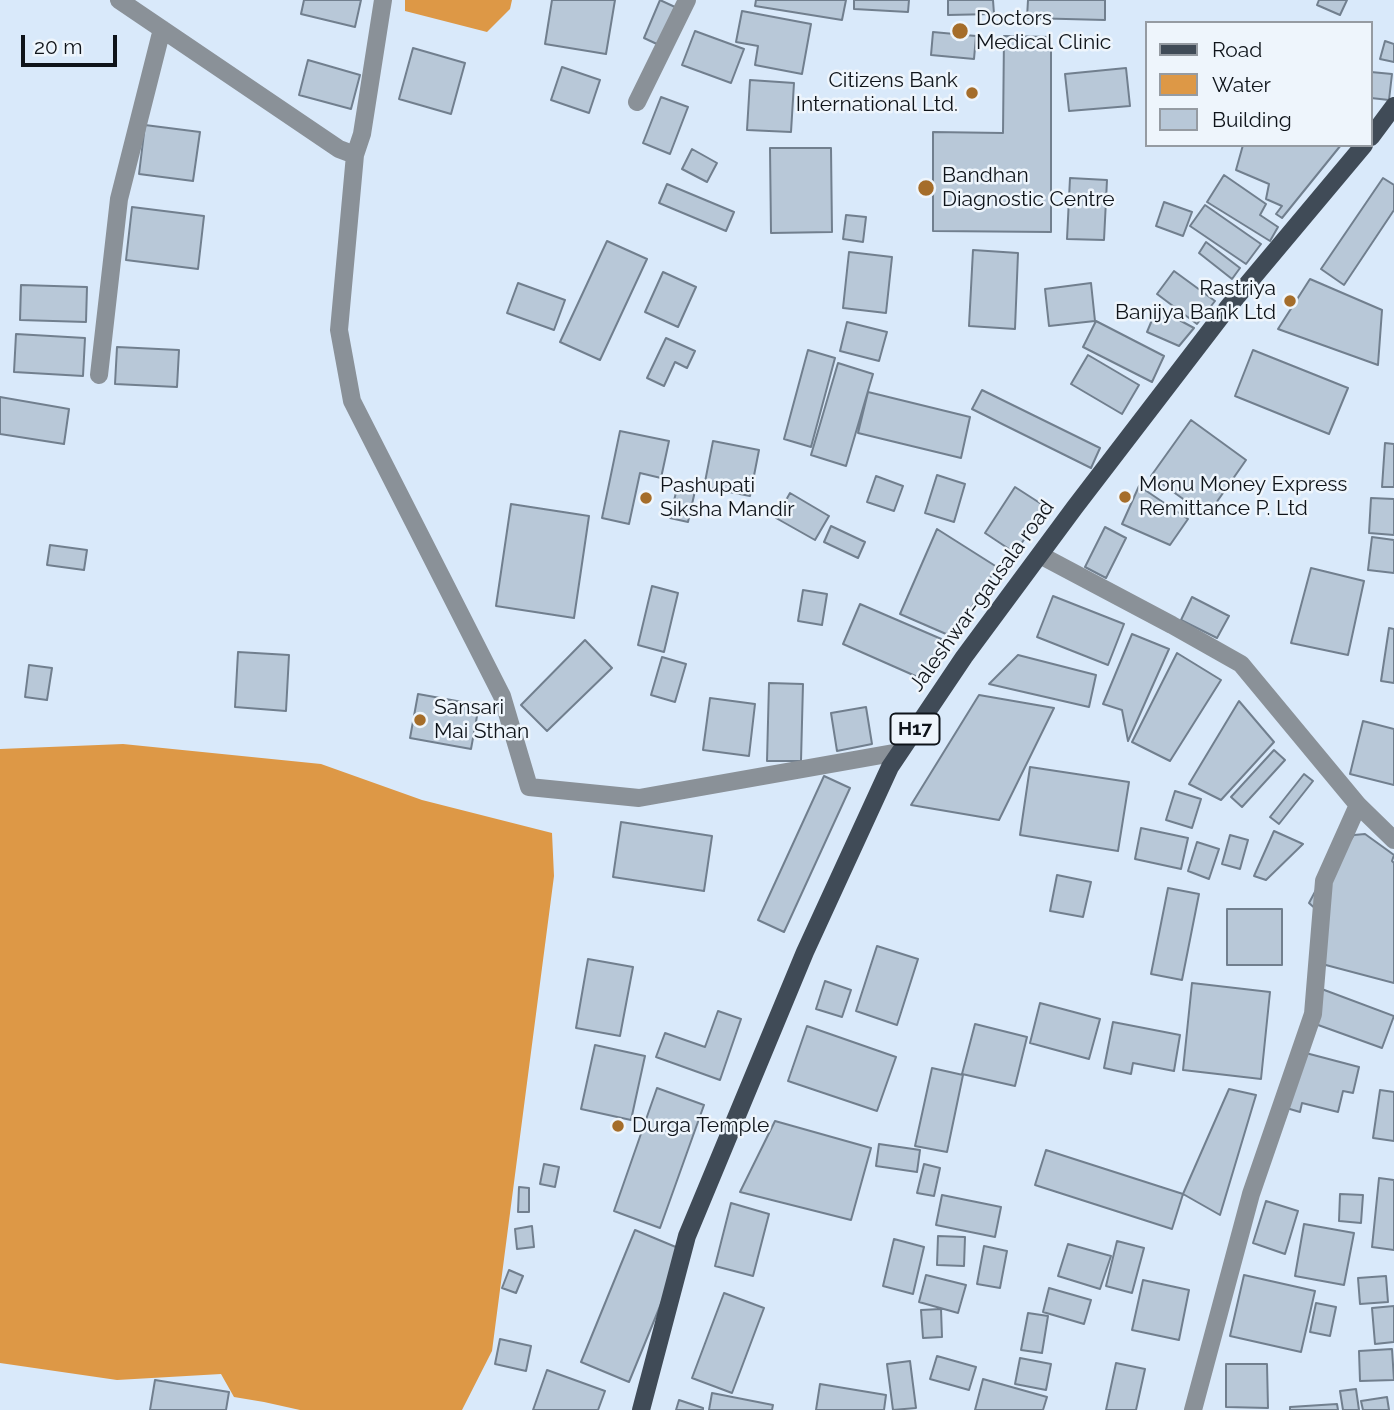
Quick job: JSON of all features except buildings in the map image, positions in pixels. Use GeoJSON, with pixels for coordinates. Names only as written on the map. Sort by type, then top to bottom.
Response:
{"type":"FeatureCollection","features":[{"type":"Feature","properties":{"kind":"main road"},"geometry":{"type":"LineString","coordinates":[[1373,133],[1394,106]]}},
{"type":"Feature","properties":{"kind":"main road","name":"Jaleshwar-gausala road"},"geometry":{"type":"LineString","coordinates":[[641,1410],[687,1236],[805,952],[890,767],[964,657],[1229,306],[1362,147]]}},
{"type":"Feature","properties":{"kind":"street"},"geometry":{"type":"LineString","coordinates":[[119,0],[340,149],[355,155]]}},
{"type":"Feature","properties":{"kind":"street"},"geometry":{"type":"LineString","coordinates":[[383,0],[362,134],[355,155],[340,330],[352,401],[502,696],[528,787],[639,798],[899,752]]}},
{"type":"Feature","properties":{"kind":"street"},"geometry":{"type":"LineString","coordinates":[[637,102],[687,0]]}},
{"type":"Feature","properties":{"kind":"street"},"geometry":{"type":"LineString","coordinates":[[99,375],[119,198],[162,29]]}},
{"type":"Feature","properties":{"kind":"street"},"geometry":{"type":"LineString","coordinates":[[1040,555],[1241,664],[1359,805],[1394,840]]}},
{"type":"Feature","properties":{"kind":"street"},"geometry":{"type":"LineString","coordinates":[[1193,1410],[1251,1194],[1313,1014],[1324,881],[1359,805]]}},
{"type":"Feature","properties":{"kind":"water"},"geometry":{"type":"Polygon","coordinates":[[[405,0],[512,0],[510,9],[487,32],[405,11],[405,0]]]}},
{"type":"Feature","properties":{"kind":"water"},"geometry":{"type":"Polygon","coordinates":[[[123,744],[321,764],[422,800],[552,833],[554,876],[492,1351],[462,1410],[300,1410],[234,1397],[221,1374],[117,1380],[0,1363],[0,749],[123,744]]]}},
{"type":"Feature","properties":{"kind":"place","name":"Doctors Medical Clinic"},"geometry":{"type":"Point","coordinates":[960,31]}},
{"type":"Feature","properties":{"kind":"place","name":"Citizens Bank International Ltd."},"geometry":{"type":"Point","coordinates":[972,93]}},
{"type":"Feature","properties":{"kind":"place","name":"Bandhan Diagnostic Centre"},"geometry":{"type":"Point","coordinates":[926,188]}},
{"type":"Feature","properties":{"kind":"place","name":"Rastriya Banijya Bank Ltd"},"geometry":{"type":"Point","coordinates":[1290,301]}},
{"type":"Feature","properties":{"kind":"place","name":"Monu Money Express Remittance P. Ltd"},"geometry":{"type":"Point","coordinates":[1125,497]}},
{"type":"Feature","properties":{"kind":"place","name":"Pashupati Siksha Mandir"},"geometry":{"type":"Point","coordinates":[646,498]}},
{"type":"Feature","properties":{"kind":"place","name":"Sansari Mai Sthan"},"geometry":{"type":"Point","coordinates":[420,720]}},
{"type":"Feature","properties":{"kind":"place","name":"Durga Temple"},"geometry":{"type":"Point","coordinates":[618,1126]}}]}
